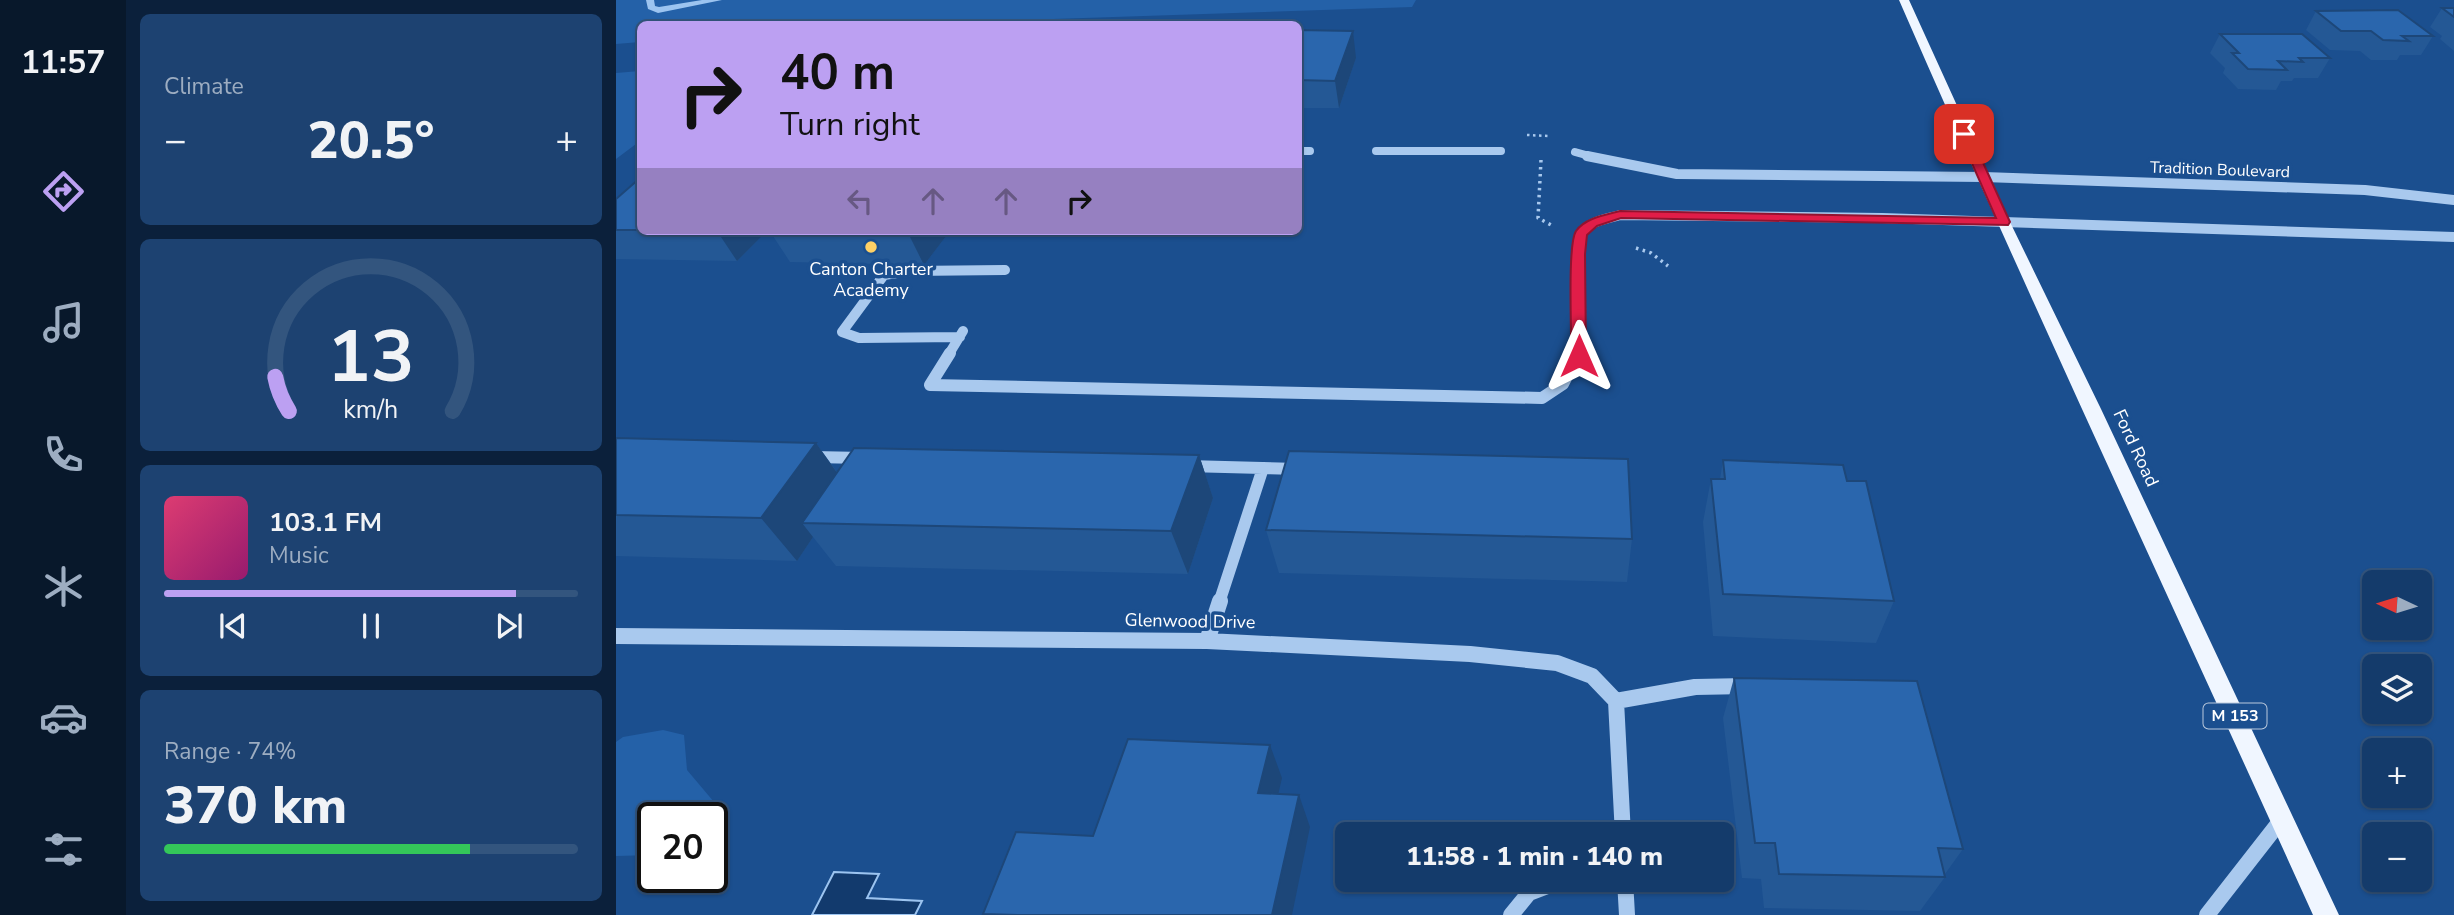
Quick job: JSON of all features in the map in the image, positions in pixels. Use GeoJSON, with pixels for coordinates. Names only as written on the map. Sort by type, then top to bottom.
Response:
{"type":"FeatureCollection","features":[{"type":"Feature","properties":{"kind":"main road","name":"Ford Road"},"geometry":{"type":"LineString","coordinates":[[1904,0],[2003,222],[2094,409],[2326,915]]}},
{"type":"Feature","properties":{"kind":"street"},"geometry":{"type":"LineString","coordinates":[[1302,151],[1310,151]]}},
{"type":"Feature","properties":{"kind":"street"},"geometry":{"type":"LineString","coordinates":[[1376,151],[1501,151]]}},
{"type":"Feature","properties":{"kind":"street","name":"Tradition Boulevard"},"geometry":{"type":"LineString","coordinates":[[1575,152],[1606,161],[1677,174],[1984,177],[2365,190],[2454,200]]}},
{"type":"Feature","properties":{"kind":"street"},"geometry":{"type":"LineString","coordinates":[[1005,270],[910,271],[884,275],[842,332],[859,338],[961,334],[930,385],[1542,398],[1563,384],[1579,356],[1578,254],[1581,233],[1593,223],[1620,215],[2003,222],[2454,237]]}},
{"type":"Feature","properties":{"kind":"street"},"geometry":{"type":"LineString","coordinates":[[804,457],[884,458]]}},
{"type":"Feature","properties":{"kind":"street"},"geometry":{"type":"LineString","coordinates":[[1168,466],[1316,469]]}},
{"type":"Feature","properties":{"kind":"street"},"geometry":{"type":"LineString","coordinates":[[1207,641],[1263,468]]}},
{"type":"Feature","properties":{"kind":"street","name":"Glenwood Drive"},"geometry":{"type":"LineString","coordinates":[[616,636],[1207,641],[1471,654],[1557,663],[1592,676],[1616,701]]}},
{"type":"Feature","properties":{"kind":"street"},"geometry":{"type":"LineString","coordinates":[[1622,822],[1616,701],[1695,687],[1762,686]]}},
{"type":"Feature","properties":{"kind":"street"},"geometry":{"type":"LineString","coordinates":[[2207,915],[2282,819]]}},
{"type":"Feature","properties":{"kind":"street"},"geometry":{"type":"LineString","coordinates":[[1511,915],[1532,892]]}},
{"type":"Feature","properties":{"kind":"street"},"geometry":{"type":"LineString","coordinates":[[1626,892],[1627,915]]}},
{"type":"Feature","properties":{"kind":"path"},"geometry":{"type":"LineString","coordinates":[[1541,160],[1538,218],[1545,224],[1559,227]]}},
{"type":"Feature","properties":{"kind":"path"},"geometry":{"type":"LineString","coordinates":[[1651,253],[1668,267]]}},
{"type":"Feature","properties":{"kind":"shaded area"},"geometry":{"type":"Polygon","coordinates":[[[616,0],[1416,0],[1412,7],[992,21],[637,21],[637,42],[616,44],[616,0]]]}},
{"type":"Feature","properties":{"kind":"shaded area"},"geometry":{"type":"Polygon","coordinates":[[[637,71],[637,143],[616,159],[616,73],[637,71]]]}},
{"type":"Feature","properties":{"kind":"shaded area"},"geometry":{"type":"Polygon","coordinates":[[[663,730],[684,735],[687,770],[714,802],[637,802],[637,855],[616,856],[616,742],[623,737],[663,730]]]}},
{"type":"Feature","properties":{"kind":"shaded area"},"geometry":{"type":"Polygon","coordinates":[[[834,872],[879,874],[867,898],[922,901],[915,915],[812,915],[834,872]]]}},
{"type":"Feature","properties":{"kind":"building"},"geometry":{"type":"Polygon","coordinates":[[[2442,8],[2454,8],[2454,17],[2442,8]]]}},
{"type":"Feature","properties":{"kind":"building"},"geometry":{"type":"Polygon","coordinates":[[[2398,10],[2433,36],[2402,36],[2409,41],[2383,40],[2371,31],[2341,31],[2316,11],[2398,10]]]}},
{"type":"Feature","properties":{"kind":"building"},"geometry":{"type":"Polygon","coordinates":[[[1302,30],[1353,31],[1335,81],[1302,80],[1302,30]]]}},
{"type":"Feature","properties":{"kind":"building"},"geometry":{"type":"Polygon","coordinates":[[[2220,34],[2302,34],[2330,58],[2299,58],[2303,62],[2278,61],[2287,70],[2248,69],[2232,53],[2239,53],[2220,34]]]}},
{"type":"Feature","properties":{"kind":"building"},"geometry":{"type":"Polygon","coordinates":[[[637,181],[637,230],[616,230],[616,199],[637,181]]]}},
{"type":"Feature","properties":{"kind":"building"},"geometry":{"type":"Polygon","coordinates":[[[616,438],[816,443],[761,518],[616,515],[616,438]]]}},
{"type":"Feature","properties":{"kind":"building"},"geometry":{"type":"Polygon","coordinates":[[[854,448],[1199,455],[1171,531],[802,523],[854,448]]]}},
{"type":"Feature","properties":{"kind":"building"},"geometry":{"type":"Polygon","coordinates":[[[1289,451],[1628,459],[1632,539],[1266,530],[1289,451]]]}},
{"type":"Feature","properties":{"kind":"building"},"geometry":{"type":"Polygon","coordinates":[[[1723,460],[1843,465],[1847,481],[1866,481],[1894,601],[1723,594],[1711,479],[1725,479],[1723,460]]]}},
{"type":"Feature","properties":{"kind":"building"},"geometry":{"type":"Polygon","coordinates":[[[1734,678],[1917,681],[1963,849],[1938,848],[1945,877],[1779,874],[1775,843],[1755,843],[1734,678]]]}},
{"type":"Feature","properties":{"kind":"building"},"geometry":{"type":"Polygon","coordinates":[[[1128,739],[1270,745],[1258,793],[1299,795],[1272,915],[983,914],[1016,832],[1093,836],[1128,739]]]}},
{"type":"Feature","properties":{"kind":"waterway"},"geometry":{"type":"LineString","coordinates":[[650,0],[651,7],[658,10],[718,0]]}},
{"type":"Feature","properties":{"kind":"place","name":"Canton Charter Academy"},"geometry":{"type":"Point","coordinates":[871,247]}},
{"type":"Feature","properties":{"kind":"route"},"geometry":{"type":"LineString","coordinates":[[1579,356],[1578,254],[1581,233],[1593,223],[1620,215],[2003,222],[1964,134]]}}]}
